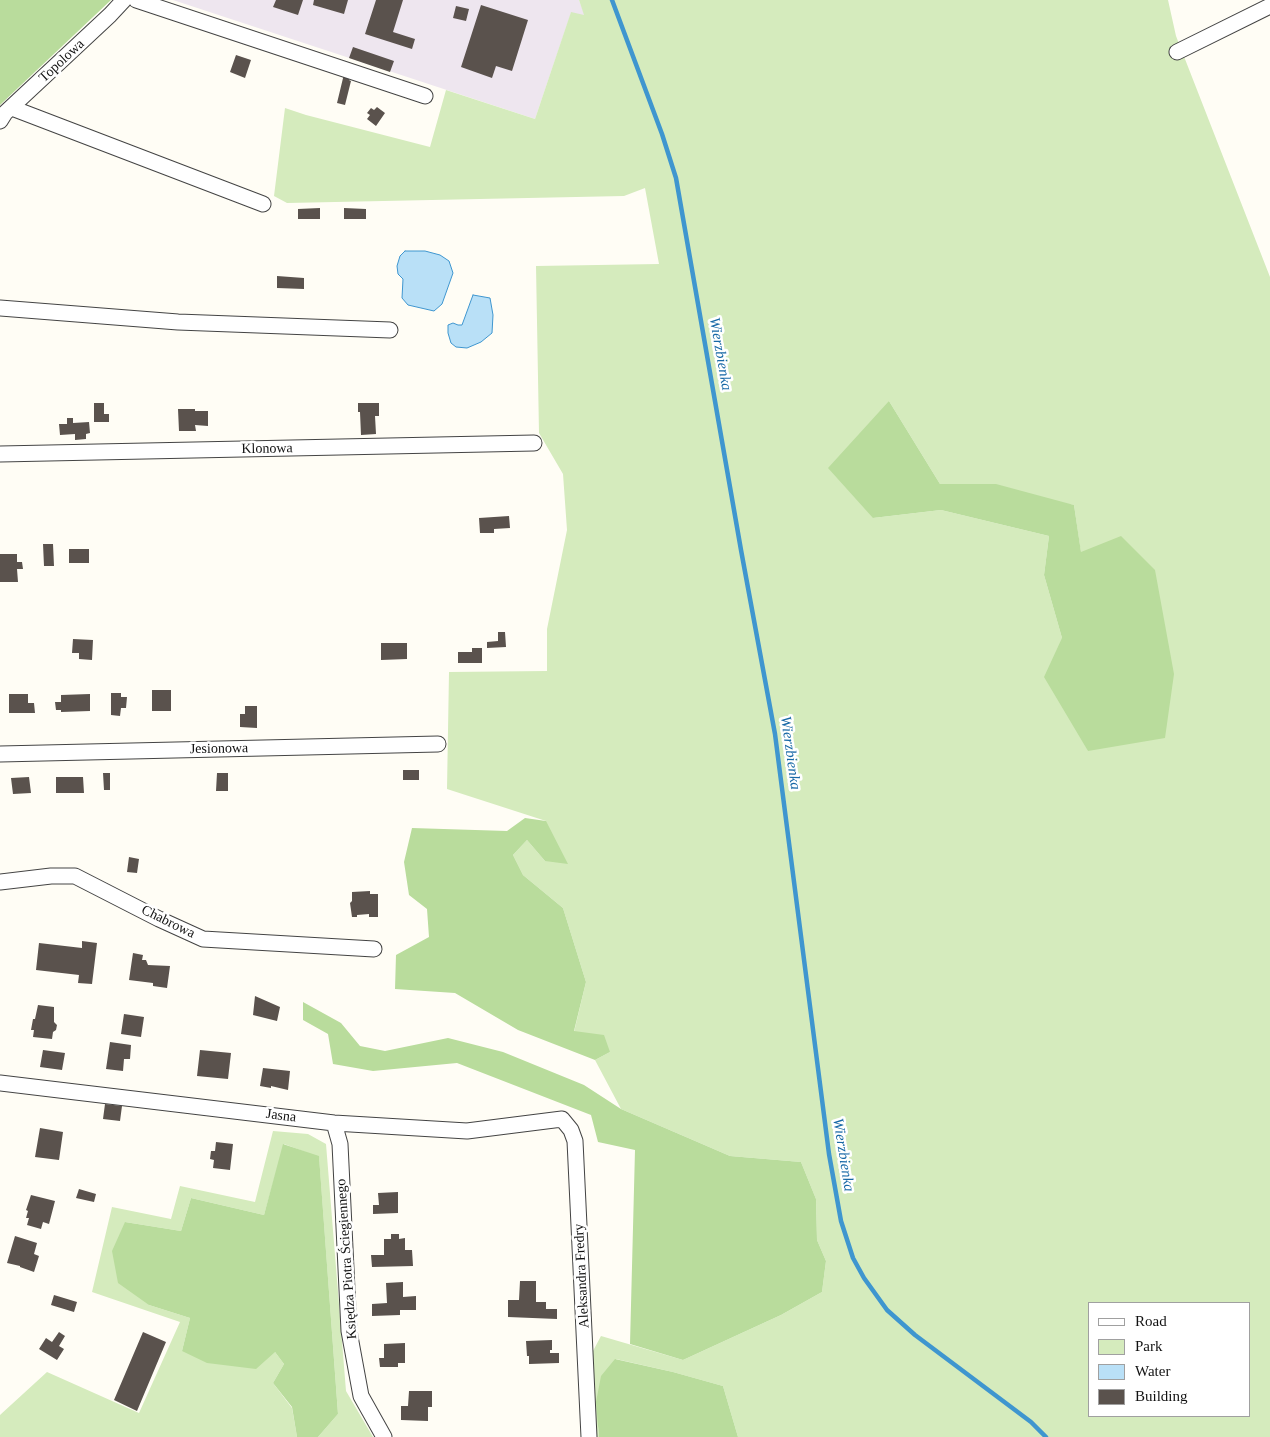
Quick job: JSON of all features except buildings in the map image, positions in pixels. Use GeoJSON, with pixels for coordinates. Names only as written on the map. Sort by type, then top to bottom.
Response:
{"type":"FeatureCollection","features":[{"type":"Feature","properties":{"kind":"street","name":"Topolowa"},"geometry":{"type":"LineString","coordinates":[[0,121],[124,0]]}},
{"type":"Feature","properties":{"kind":"street"},"geometry":{"type":"LineString","coordinates":[[136,0],[425,96]]}},
{"type":"Feature","properties":{"kind":"street"},"geometry":{"type":"LineString","coordinates":[[1177,52],[1270,6]]}},
{"type":"Feature","properties":{"kind":"street"},"geometry":{"type":"LineString","coordinates":[[12,108],[263,204]]}},
{"type":"Feature","properties":{"kind":"street"},"geometry":{"type":"LineString","coordinates":[[0,308],[178,322],[390,330]]}},
{"type":"Feature","properties":{"kind":"street","name":"Klonowa"},"geometry":{"type":"LineString","coordinates":[[0,454],[534,443]]}},
{"type":"Feature","properties":{"kind":"street","name":"Jesionowa"},"geometry":{"type":"LineString","coordinates":[[0,754],[438,744]]}},
{"type":"Feature","properties":{"kind":"street","name":"Chabrowa"},"geometry":{"type":"LineString","coordinates":[[0,882],[51,876],[75,876],[203,939],[374,949]]}},
{"type":"Feature","properties":{"kind":"street","name":"Jasna"},"geometry":{"type":"LineString","coordinates":[[0,1083],[334,1123],[467,1131],[562,1120]]}},
{"type":"Feature","properties":{"kind":"street","name":"Aleksandra Fredry"},"geometry":{"type":"LineString","coordinates":[[562,1120],[571,1130],[575,1141],[589,1437]]}},
{"type":"Feature","properties":{"kind":"street","name":"Księdza Piotra Ściegiennego"},"geometry":{"type":"LineString","coordinates":[[334,1123],[340,1144],[349,1332],[361,1396],[384,1437]]}},
{"type":"Feature","properties":{"kind":"shaded area"},"geometry":{"type":"Polygon","coordinates":[[[173,0],[579,0],[585,16],[571,13],[535,119],[173,0]]]}},
{"type":"Feature","properties":{"kind":"green space"},"geometry":{"type":"Polygon","coordinates":[[[0,0],[111,0],[0,105],[0,0]]]}},
{"type":"Feature","properties":{"kind":"green space"},"geometry":{"type":"Polygon","coordinates":[[[579,0],[1168,0],[1176,36],[1270,277],[1270,1437],[738,1437],[723,1386],[616,1359],[598,1428],[599,1437],[591,1437],[586,1364],[601,1336],[683,1360],[781,1315],[822,1292],[826,1261],[817,1240],[816,1199],[801,1162],[730,1156],[621,1109],[595,1060],[610,1052],[574,1032],[586,982],[563,908],[523,875],[513,855],[527,840],[545,861],[546,821],[447,789],[449,672],[547,671],[547,629],[567,530],[563,474],[539,433],[536,266],[659,264],[645,188],[624,196],[287,203],[274,196],[285,108],[430,147],[446,90],[535,119],[571,12],[584,15],[579,0]],[[889,401],[873,518],[941,510],[1049,536],[1044,575],[1062,638],[1088,751],[1081,553],[1074,505],[940,484],[889,401]]]}},
{"type":"Feature","properties":{"kind":"green space"},"geometry":{"type":"Polygon","coordinates":[[[889,401],[940,484],[996,484],[1074,505],[1081,552],[1121,536],[1155,570],[1174,674],[1165,738],[1088,751],[1044,677],[1062,638],[1044,575],[1049,536],[941,510],[873,518],[828,468],[889,401]]]}},
{"type":"Feature","properties":{"kind":"green space"},"geometry":{"type":"Polygon","coordinates":[[[525,818],[546,821],[568,864],[545,861],[527,840],[513,855],[523,875],[563,908],[586,982],[574,1031],[604,1035],[610,1052],[595,1060],[518,1030],[455,993],[395,989],[396,955],[429,937],[427,909],[409,895],[404,862],[412,828],[507,831],[525,818]]]}},
{"type":"Feature","properties":{"kind":"green space"},"geometry":{"type":"Polygon","coordinates":[[[303,1002],[341,1023],[360,1046],[385,1051],[448,1038],[503,1052],[584,1085],[621,1109],[730,1156],[801,1162],[816,1199],[817,1240],[826,1261],[822,1292],[781,1315],[683,1360],[630,1344],[635,1150],[598,1142],[591,1115],[457,1063],[373,1071],[333,1064],[328,1034],[303,1020],[303,1002]]]}},
{"type":"Feature","properties":{"kind":"green space"},"geometry":{"type":"Polygon","coordinates":[[[273,1131],[308,1134],[326,1144],[346,1391],[373,1437],[318,1437],[338,1414],[319,1157],[284,1144],[264,1215],[191,1198],[181,1231],[125,1222],[149,1305],[190,1318],[182,1351],[275,1352],[284,1364],[273,1383],[292,1408],[297,1437],[0,1437],[0,1415],[47,1372],[139,1413],[180,1322],[92,1292],[112,1207],[171,1219],[180,1186],[255,1202],[273,1131]]]}},
{"type":"Feature","properties":{"kind":"green space"},"geometry":{"type":"Polygon","coordinates":[[[283,1144],[319,1156],[338,1414],[318,1437],[297,1437],[292,1407],[273,1383],[284,1364],[275,1352],[256,1369],[207,1363],[182,1351],[190,1318],[149,1305],[118,1283],[112,1251],[125,1222],[181,1231],[191,1198],[264,1215],[283,1144]]]}},
{"type":"Feature","properties":{"kind":"green space"},"geometry":{"type":"Polygon","coordinates":[[[615,1359],[723,1386],[738,1437],[599,1437],[596,1402],[601,1376],[615,1359]]]}},
{"type":"Feature","properties":{"kind":"water"},"geometry":{"type":"Polygon","coordinates":[[[405,251],[425,251],[440,255],[449,261],[453,273],[442,304],[434,311],[408,305],[402,298],[403,279],[398,274],[397,266],[400,256],[405,251]]]}},
{"type":"Feature","properties":{"kind":"water"},"geometry":{"type":"Polygon","coordinates":[[[473,295],[490,298],[493,315],[492,333],[481,342],[467,348],[456,347],[451,343],[448,325],[453,323],[462,325],[473,295]]]}},
{"type":"Feature","properties":{"kind":"waterway","name":"Wierzbienka"},"geometry":{"type":"LineString","coordinates":[[612,0],[662,134],[676,178],[775,734],[829,1154],[841,1221],[853,1258],[864,1278],[887,1310],[915,1335],[1031,1422],[1046,1437]]}}]}
